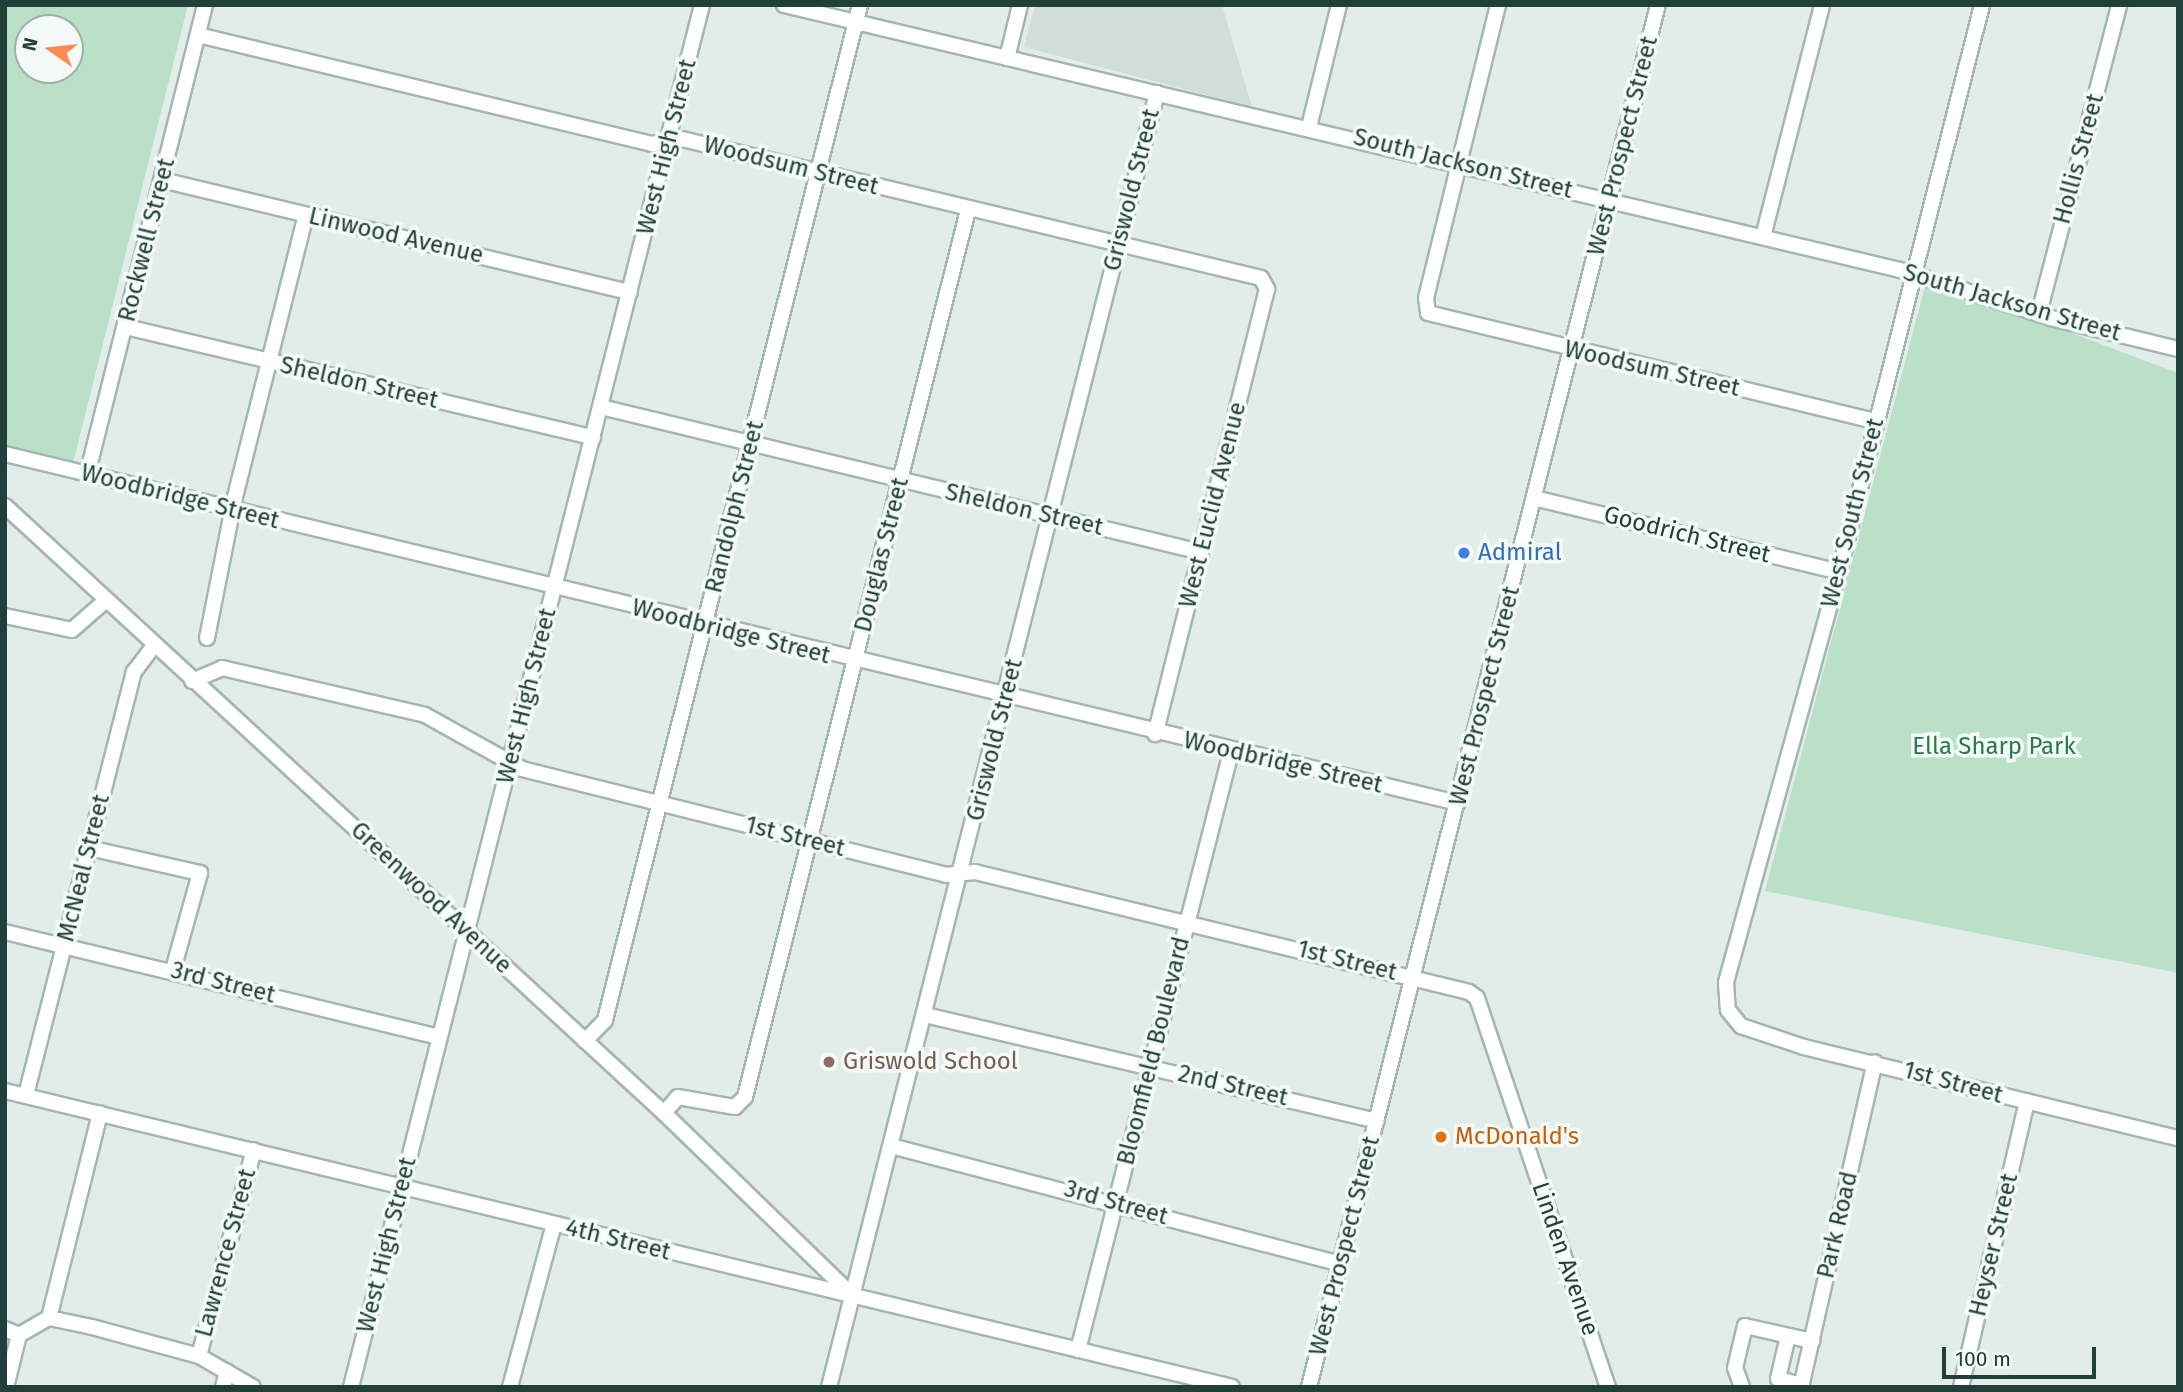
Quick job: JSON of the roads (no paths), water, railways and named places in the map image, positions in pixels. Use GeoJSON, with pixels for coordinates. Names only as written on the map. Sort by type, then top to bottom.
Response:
{"type":"FeatureCollection","features":[{"type":"Feature","properties":{"kind":"street","name":"Rockwell Street"},"geometry":{"type":"LineString","coordinates":[[87,475],[205,5]]}},
{"type":"Feature","properties":{"kind":"street","name":"West High Street"},"geometry":{"type":"LineString","coordinates":[[351,1387],[702,5]]}},
{"type":"Feature","properties":{"kind":"street","name":"South Jackson Street"},"geometry":{"type":"LineString","coordinates":[[783,5],[1609,199],[1913,276],[2039,313],[2178,349]]}},
{"type":"Feature","properties":{"kind":"street","name":"Randolph Street"},"geometry":{"type":"LineString","coordinates":[[585,1041],[605,1020],[860,5]]}},
{"type":"Feature","properties":{"kind":"street"},"geometry":{"type":"LineString","coordinates":[[1007,58],[1020,5]]}},
{"type":"Feature","properties":{"kind":"street"},"geometry":{"type":"LineString","coordinates":[[1309,127],[1339,5]]}},
{"type":"Feature","properties":{"kind":"street"},"geometry":{"type":"LineString","coordinates":[[1458,164],[1498,5]]}},
{"type":"Feature","properties":{"kind":"street","name":"West Prospect Street"},"geometry":{"type":"LineString","coordinates":[[1309,1387],[1658,5]]}},
{"type":"Feature","properties":{"kind":"street"},"geometry":{"type":"LineString","coordinates":[[1763,237],[1822,5]]}},
{"type":"Feature","properties":{"kind":"street","name":"West South Street"},"geometry":{"type":"LineString","coordinates":[[1733,1018],[1726,983],[1839,572],[1982,5]]}},
{"type":"Feature","properties":{"kind":"street","name":"Hollis Street"},"geometry":{"type":"LineString","coordinates":[[2039,313],[2119,5]]}},
{"type":"Feature","properties":{"kind":"street","name":"Woodsum Street"},"geometry":{"type":"LineString","coordinates":[[198,35],[652,144],[668,141],[818,173],[1261,278]]}},
{"type":"Feature","properties":{"kind":"street","name":"Griswold Street"},"geometry":{"type":"LineString","coordinates":[[829,1387],[1052,516],[1157,93]]}},
{"type":"Feature","properties":{"kind":"street","name":"Woodsum Street"},"geometry":{"type":"LineString","coordinates":[[1458,164],[1428,313],[1877,422]]}},
{"type":"Feature","properties":{"kind":"street","name":"Linwood Avenue"},"geometry":{"type":"LineString","coordinates":[[162,180],[630,292]]}},
{"type":"Feature","properties":{"kind":"street","name":"Douglas Street"},"geometry":{"type":"LineString","coordinates":[[664,1113],[678,1097],[742,1104],[968,210]]}},
{"type":"Feature","properties":{"kind":"street"},"geometry":{"type":"LineString","coordinates":[[207,638],[269,362],[306,215]]}},
{"type":"Feature","properties":{"kind":"street","name":"West Euclid Avenue"},"geometry":{"type":"LineString","coordinates":[[1155,734],[1267,289],[1261,278]]}},
{"type":"Feature","properties":{"kind":"street","name":"Sheldon Street"},"geometry":{"type":"LineString","coordinates":[[126,327],[593,437]]}},
{"type":"Feature","properties":{"kind":"street","name":"Sheldon Street"},"geometry":{"type":"LineString","coordinates":[[601,407],[1201,552]]}},
{"type":"Feature","properties":{"kind":"street","name":"Woodbridge Street"},"geometry":{"type":"LineString","coordinates":[[5,454],[705,626],[1231,752],[1458,803]]}},
{"type":"Feature","properties":{"kind":"street","name":"Goodrich Street"},"geometry":{"type":"LineString","coordinates":[[1534,498],[1839,572]]}},
{"type":"Feature","properties":{"kind":"street","name":"Greenwood Avenue"},"geometry":{"type":"LineString","coordinates":[[5,506],[153,647],[468,931],[664,1113],[852,1295]]}},
{"type":"Feature","properties":{"kind":"street"},"geometry":{"type":"LineString","coordinates":[[5,616],[72,630],[105,601]]}},
{"type":"Feature","properties":{"kind":"street","name":"McNeal Street"},"geometry":{"type":"LineString","coordinates":[[26,1095],[135,672],[153,647]]}},
{"type":"Feature","properties":{"kind":"street","name":"1st Street"},"geometry":{"type":"LineString","coordinates":[[192,681],[222,668],[425,715],[510,763],[659,803],[809,841],[1187,923],[1412,977]]}},
{"type":"Feature","properties":{"kind":"street","name":"Bloomfield Boulevard"},"geometry":{"type":"LineString","coordinates":[[1078,1350],[1231,752]]}},
{"type":"Feature","properties":{"kind":"street"},"geometry":{"type":"LineString","coordinates":[[89,848],[200,873],[173,970]]}},
{"type":"Feature","properties":{"kind":"street","name":"3rd Street"},"geometry":{"type":"LineString","coordinates":[[5,932],[173,970],[440,1037]]}},
{"type":"Feature","properties":{"kind":"street","name":"Linden Avenue"},"geometry":{"type":"LineString","coordinates":[[1412,977],[1477,998],[1608,1387]]}},
{"type":"Feature","properties":{"kind":"street","name":"2nd Street"},"geometry":{"type":"LineString","coordinates":[[925,1015],[1149,1071],[1177,1072],[1377,1121]]}},
{"type":"Feature","properties":{"kind":"street","name":"1st Street"},"geometry":{"type":"LineString","coordinates":[[1733,1018],[1804,1047],[1875,1062],[2178,1138]]}},
{"type":"Feature","properties":{"kind":"street","name":"Park Road"},"geometry":{"type":"LineString","coordinates":[[1801,1386],[1875,1062]]}},
{"type":"Feature","properties":{"kind":"street","name":"4th Street"},"geometry":{"type":"LineString","coordinates":[[5,1091],[1230,1387]]}},
{"type":"Feature","properties":{"kind":"street","name":"Heyser Street"},"geometry":{"type":"LineString","coordinates":[[1961,1387],[2027,1102]]}},
{"type":"Feature","properties":{"kind":"street"},"geometry":{"type":"LineString","coordinates":[[49,1318],[100,1113]]}},
{"type":"Feature","properties":{"kind":"street","name":"3rd Street"},"geometry":{"type":"LineString","coordinates":[[891,1146],[1116,1202],[1340,1264]]}},
{"type":"Feature","properties":{"kind":"street","name":"Lawrence Street"},"geometry":{"type":"LineString","coordinates":[[199,1356],[254,1150]]}},
{"type":"Feature","properties":{"kind":"street"},"geometry":{"type":"LineString","coordinates":[[510,1387],[554,1224]]}},
{"type":"Feature","properties":{"kind":"street"},"geometry":{"type":"LineString","coordinates":[[6,1387],[12,1332],[49,1318],[199,1356],[253,1387]]}},
{"type":"Feature","properties":{"kind":"street"},"geometry":{"type":"LineString","coordinates":[[1742,1387],[1735,1368],[1745,1326],[1812,1341]]}},
{"type":"Feature","properties":{"kind":"street"},"geometry":{"type":"LineString","coordinates":[[1788,1336],[1778,1380],[1801,1386]]}},
{"type":"Feature","properties":{"kind":"street","name":"Lawrence Street"},"geometry":{"type":"LineString","coordinates":[[223,1387],[228,1371]]}},
{"type":"Feature","properties":{"kind":"place","name":"Admiral"},"geometry":{"type":"Point","coordinates":[1464,553]}},
{"type":"Feature","properties":{"kind":"place","name":"Griswold School"},"geometry":{"type":"Point","coordinates":[829,1062]}},
{"type":"Feature","properties":{"kind":"place","name":"McDonald's"},"geometry":{"type":"Point","coordinates":[1441,1137]}},
{"type":"Feature","properties":{"kind":"park label","name":"Ella Sharp Park"},"geometry":{"type":"Point","coordinates":[1994,747]}}]}
